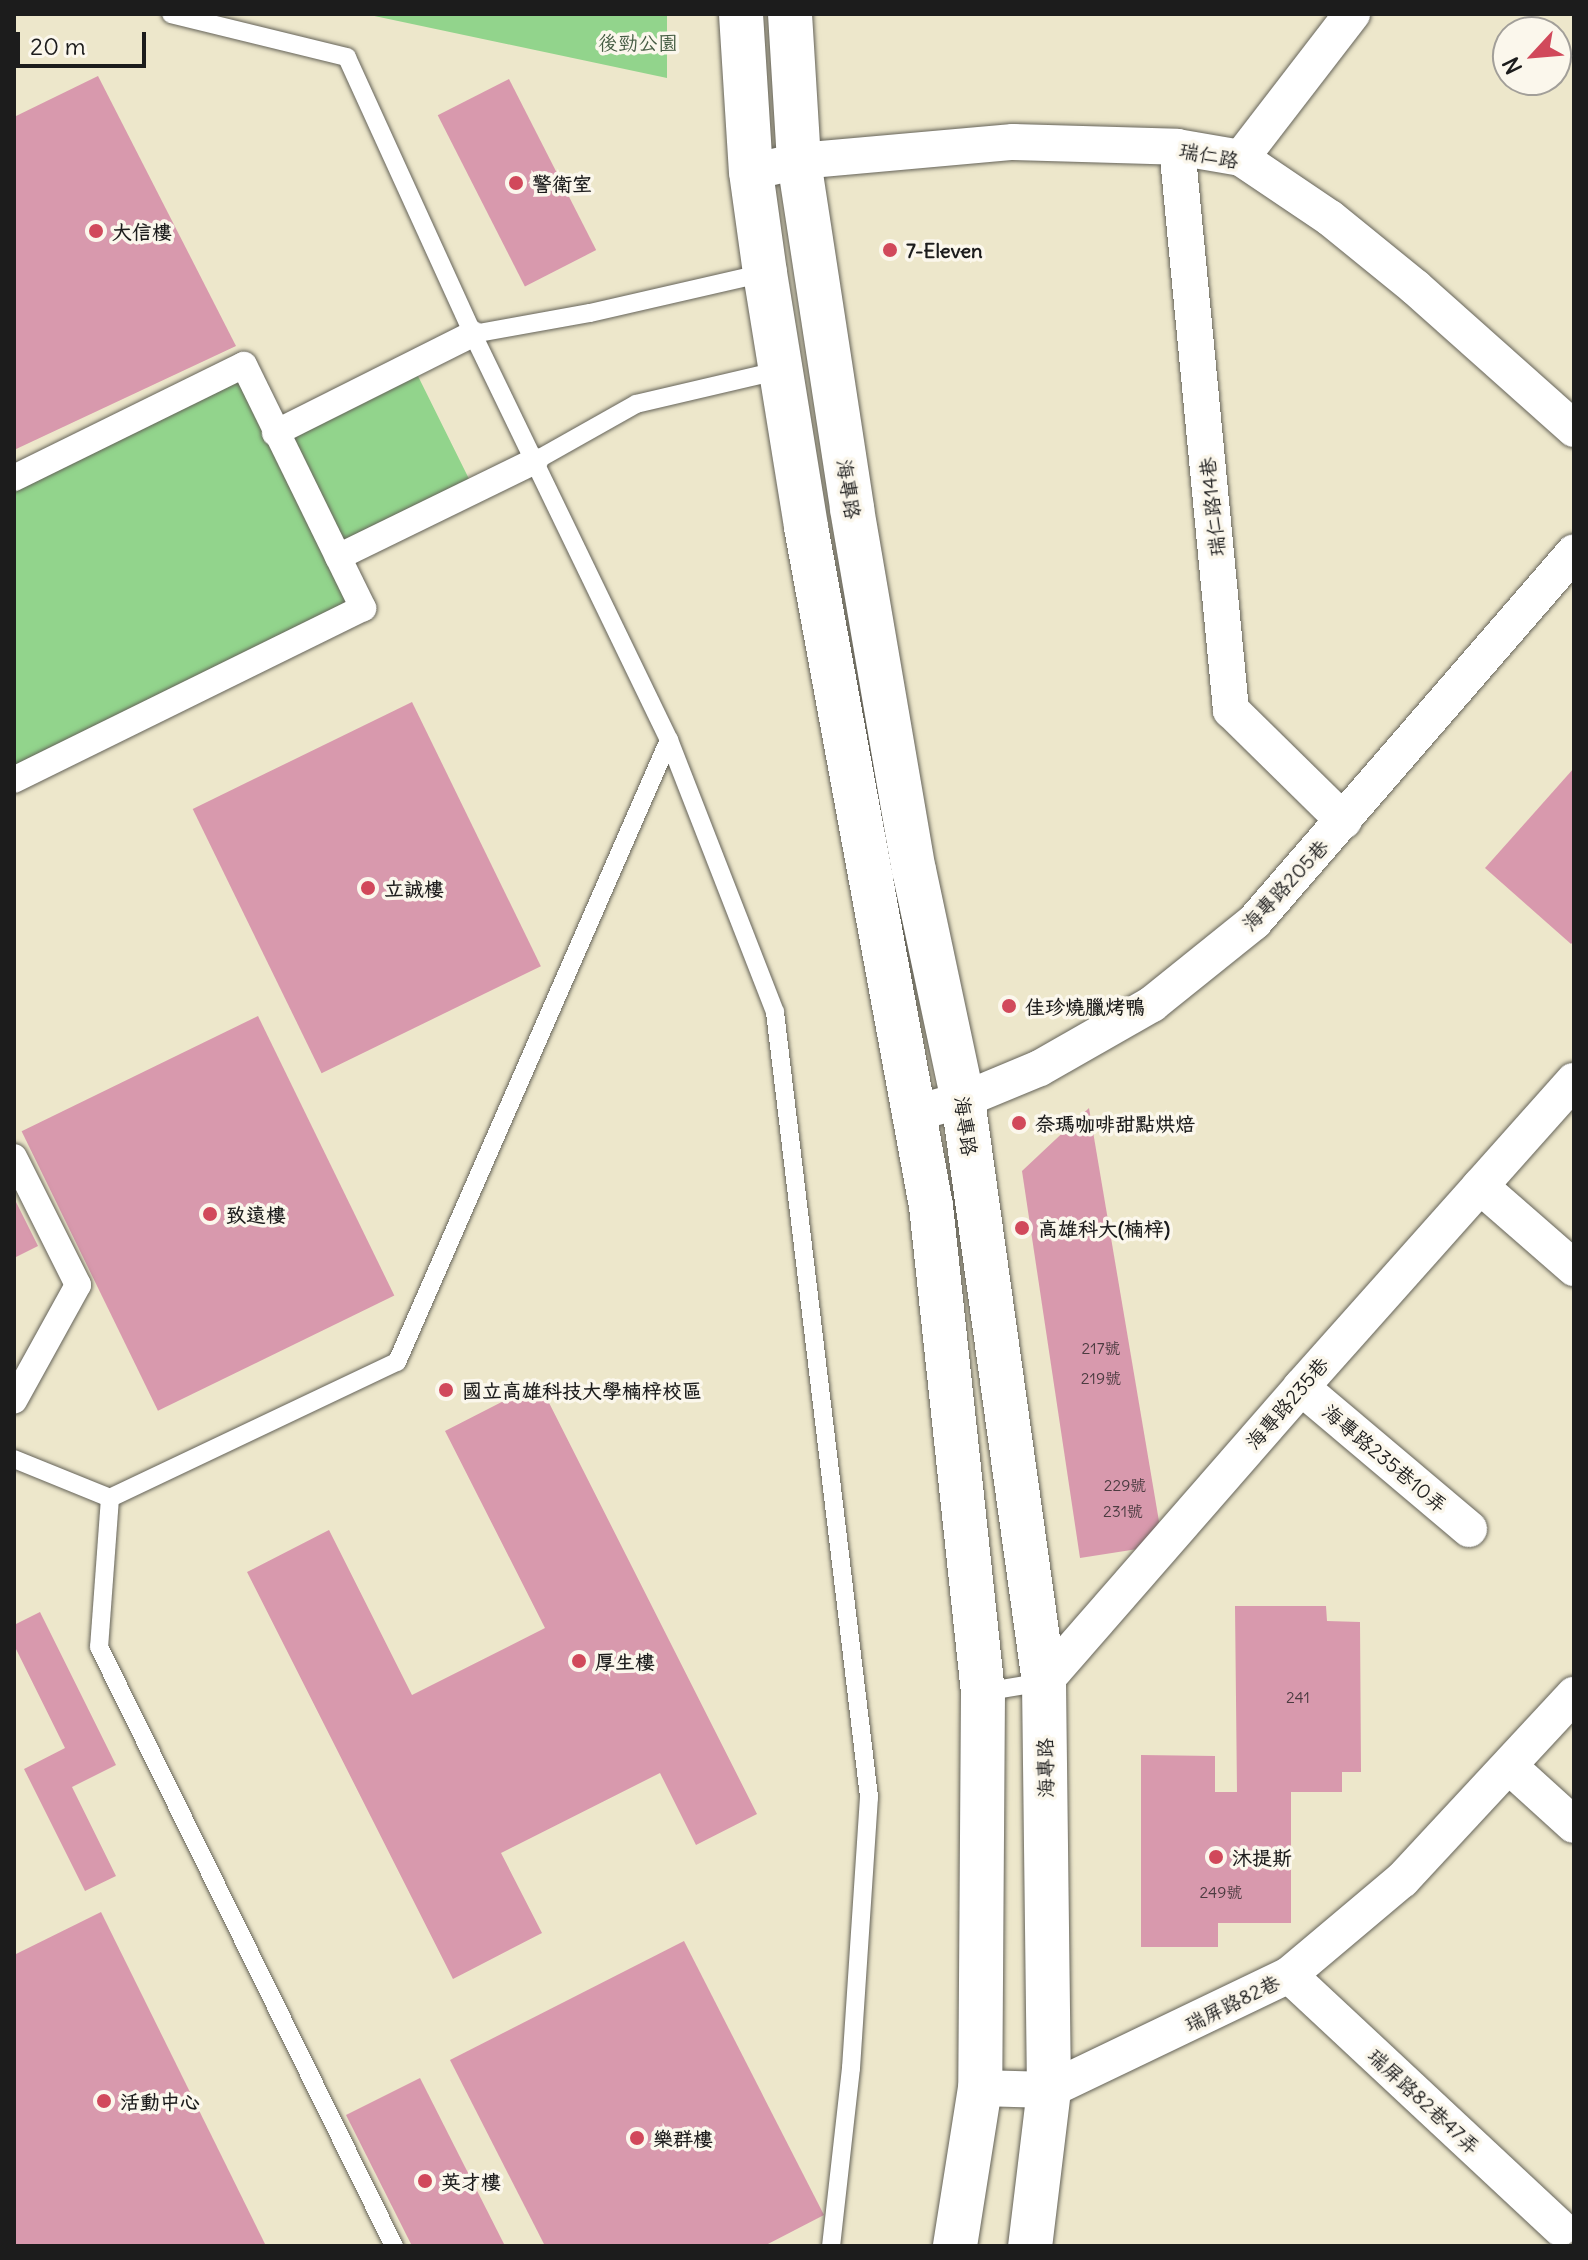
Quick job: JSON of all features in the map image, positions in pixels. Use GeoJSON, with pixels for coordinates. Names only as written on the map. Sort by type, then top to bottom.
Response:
{"type":"FeatureCollection","features":[{"type":"Feature","properties":{"kind":"street"},"geometry":{"type":"LineString","coordinates":[[741,14],[751,172],[765,273],[806,527],[931,1206],[983,1693],[980,2088],[955,2246]]}},
{"type":"Feature","properties":{"kind":"street","name":"海專路"},"geometry":{"type":"LineString","coordinates":[[790,14],[799,161],[852,509],[914,870],[963,1100],[1044,1682],[1049,2090],[1030,2246]]}},
{"type":"Feature","properties":{"kind":"street"},"geometry":{"type":"LineString","coordinates":[[1241,158],[1352,14]]}},
{"type":"Feature","properties":{"kind":"street","name":"瑞仁路"},"geometry":{"type":"LineString","coordinates":[[751,172],[799,161],[1013,142],[1177,147],[1241,158],[1330,218],[1416,288],[1574,429]]}},
{"type":"Feature","properties":{"kind":"street","name":"瑞仁路14巷"},"geometry":{"type":"LineString","coordinates":[[1177,147],[1231,710],[1344,821]]}},
{"type":"Feature","properties":{"kind":"street"},"geometry":{"type":"LineString","coordinates":[[275,433],[473,334]]}},
{"type":"Feature","properties":{"kind":"street"},"geometry":{"type":"LineString","coordinates":[[14,478],[244,365],[363,608],[14,780]]}},
{"type":"Feature","properties":{"kind":"street"},"geometry":{"type":"LineString","coordinates":[[338,557],[535,461]]}},
{"type":"Feature","properties":{"kind":"street","name":"海專路205巷"},"geometry":{"type":"LineString","coordinates":[[915,1113],[963,1100],[1040,1068],[1152,1004],[1254,922],[1574,552]]}},
{"type":"Feature","properties":{"kind":"street","name":"海專路235巷"},"geometry":{"type":"LineString","coordinates":[[1044,1682],[1574,1081]]}},
{"type":"Feature","properties":{"kind":"street"},"geometry":{"type":"LineString","coordinates":[[14,1157],[78,1285],[14,1401]]}},
{"type":"Feature","properties":{"kind":"street"},"geometry":{"type":"LineString","coordinates":[[1480,1186],[1574,1268]]}},
{"type":"Feature","properties":{"kind":"street","name":"海專路235巷10弄"},"geometry":{"type":"LineString","coordinates":[[1301,1387],[1469,1529]]}},
{"type":"Feature","properties":{"kind":"street","name":"瑞屏路82巷"},"geometry":{"type":"LineString","coordinates":[[980,2088],[1049,2090],[1289,1975],[1402,1880],[1574,1695]]}},
{"type":"Feature","properties":{"kind":"street"},"geometry":{"type":"LineString","coordinates":[[1510,1767],[1574,1825]]}},
{"type":"Feature","properties":{"kind":"street","name":"瑞屏路82巷47弄"},"geometry":{"type":"LineString","coordinates":[[1289,1975],[1560,2228]]}},
{"type":"Feature","properties":{"kind":"lane"},"geometry":{"type":"LineString","coordinates":[[171,14],[347,57],[473,334],[669,740],[775,1012],[869,1797],[851,2068],[831,2246]]}},
{"type":"Feature","properties":{"kind":"lane"},"geometry":{"type":"LineString","coordinates":[[473,334],[590,313],[765,273]]}},
{"type":"Feature","properties":{"kind":"lane"},"geometry":{"type":"LineString","coordinates":[[535,461],[636,404],[781,370]]}},
{"type":"Feature","properties":{"kind":"lane"},"geometry":{"type":"LineString","coordinates":[[14,1459],[110,1498],[397,1362],[669,740]]}},
{"type":"Feature","properties":{"kind":"lane"},"geometry":{"type":"LineString","coordinates":[[110,1498],[99,1647],[394,2246]]}},
{"type":"Feature","properties":{"kind":"lane"},"geometry":{"type":"LineString","coordinates":[[983,1693],[1044,1682]]}},
{"type":"Feature","properties":{"kind":"green space","name":"後勁公園"},"geometry":{"type":"Polygon","coordinates":[[[365,14],[667,14],[667,78],[365,14]]]}},
{"type":"Feature","properties":{"kind":"green space"},"geometry":{"type":"Polygon","coordinates":[[[412,364],[474,489],[338,558],[363,608],[14,780],[14,479],[244,365],[276,433],[412,364]]]}},
{"type":"Feature","properties":{"kind":"building","name":"大信樓"},"geometry":{"type":"Polygon","coordinates":[[[98,76],[236,346],[14,450],[14,117],[98,76]]]}},
{"type":"Feature","properties":{"kind":"building","name":"警衛室"},"geometry":{"type":"Polygon","coordinates":[[[509,79],[596,250],[525,286],[438,115],[509,79]]]}},
{"type":"Feature","properties":{"kind":"building","name":"立誠樓"},"geometry":{"type":"Polygon","coordinates":[[[412,702],[541,966],[322,1073],[193,809],[412,702]]]}},
{"type":"Feature","properties":{"kind":"building"},"geometry":{"type":"Polygon","coordinates":[[[1574,768],[1574,941],[1571,944],[1485,868],[1574,768]]]}},
{"type":"Feature","properties":{"kind":"building","name":"致遠樓"},"geometry":{"type":"Polygon","coordinates":[[[258,1016],[394,1296],[158,1411],[22,1131],[258,1016]]]}},
{"type":"Feature","properties":{"kind":"building"},"geometry":{"type":"Polygon","coordinates":[[[1089,1108],[1163,1545],[1080,1558],[1022,1171],[1089,1108]]]}},
{"type":"Feature","properties":{"kind":"building"},"geometry":{"type":"Polygon","coordinates":[[[14,1198],[38,1246],[14,1258],[14,1198]]]}},
{"type":"Feature","properties":{"kind":"building","name":"厚生樓"},"geometry":{"type":"Polygon","coordinates":[[[539,1383],[757,1814],[696,1845],[660,1773],[501,1853],[542,1933],[453,1979],[247,1572],[329,1530],[412,1695],[545,1628],[445,1431],[539,1383]]]}},
{"type":"Feature","properties":{"kind":"building"},"geometry":{"type":"Polygon","coordinates":[[[1235,1606],[1326,1606],[1327,1621],[1360,1622],[1361,1772],[1342,1772],[1342,1792],[1291,1792],[1291,1923],[1218,1923],[1218,1947],[1141,1947],[1141,1755],[1215,1756],[1215,1792],[1237,1792],[1235,1606]]]}},
{"type":"Feature","properties":{"kind":"building"},"geometry":{"type":"Polygon","coordinates":[[[40,1612],[116,1765],[72,1787],[116,1876],[85,1891],[24,1769],[65,1748],[14,1645],[14,1625],[40,1612]]]}},
{"type":"Feature","properties":{"kind":"building","name":"活動中心"},"geometry":{"type":"Polygon","coordinates":[[[101,1912],[266,2246],[14,2246],[14,1955],[101,1912]]]}},
{"type":"Feature","properties":{"kind":"building","name":"樂群樓"},"geometry":{"type":"Polygon","coordinates":[[[684,1941],[824,2215],[764,2246],[545,2246],[450,2060],[684,1941]]]}},
{"type":"Feature","properties":{"kind":"building","name":"英才樓"},"geometry":{"type":"Polygon","coordinates":[[[420,2078],[505,2246],[412,2246],[346,2115],[420,2078]]]}},
{"type":"Feature","properties":{"kind":"place","name":"警衛室"},"geometry":{"type":"Point","coordinates":[516,183]}},
{"type":"Feature","properties":{"kind":"place","name":"大信樓"},"geometry":{"type":"Point","coordinates":[96,231]}},
{"type":"Feature","properties":{"kind":"place","name":"7-Eleven"},"geometry":{"type":"Point","coordinates":[890,250]}},
{"type":"Feature","properties":{"kind":"place","name":"立誠樓"},"geometry":{"type":"Point","coordinates":[368,888]}},
{"type":"Feature","properties":{"kind":"place","name":"佳珍燒臘烤鴨"},"geometry":{"type":"Point","coordinates":[1009,1006]}},
{"type":"Feature","properties":{"kind":"place","name":"奈瑪咖啡甜點烘焙"},"geometry":{"type":"Point","coordinates":[1019,1123]}},
{"type":"Feature","properties":{"kind":"place","name":"致遠樓"},"geometry":{"type":"Point","coordinates":[210,1214]}},
{"type":"Feature","properties":{"kind":"place","name":"高雄科大(楠梓)"},"geometry":{"type":"Point","coordinates":[1022,1228]}},
{"type":"Feature","properties":{"kind":"place","name":"國立高雄科技大學楠梓校區"},"geometry":{"type":"Point","coordinates":[446,1390]}},
{"type":"Feature","properties":{"kind":"place","name":"厚生樓"},"geometry":{"type":"Point","coordinates":[579,1661]}},
{"type":"Feature","properties":{"kind":"place","name":"沐提斯"},"geometry":{"type":"Point","coordinates":[1216,1857]}},
{"type":"Feature","properties":{"kind":"place","name":"活動中心"},"geometry":{"type":"Point","coordinates":[104,2101]}},
{"type":"Feature","properties":{"kind":"place","name":"樂群樓"},"geometry":{"type":"Point","coordinates":[637,2138]}},
{"type":"Feature","properties":{"kind":"place","name":"英才樓"},"geometry":{"type":"Point","coordinates":[425,2181]}}]}
